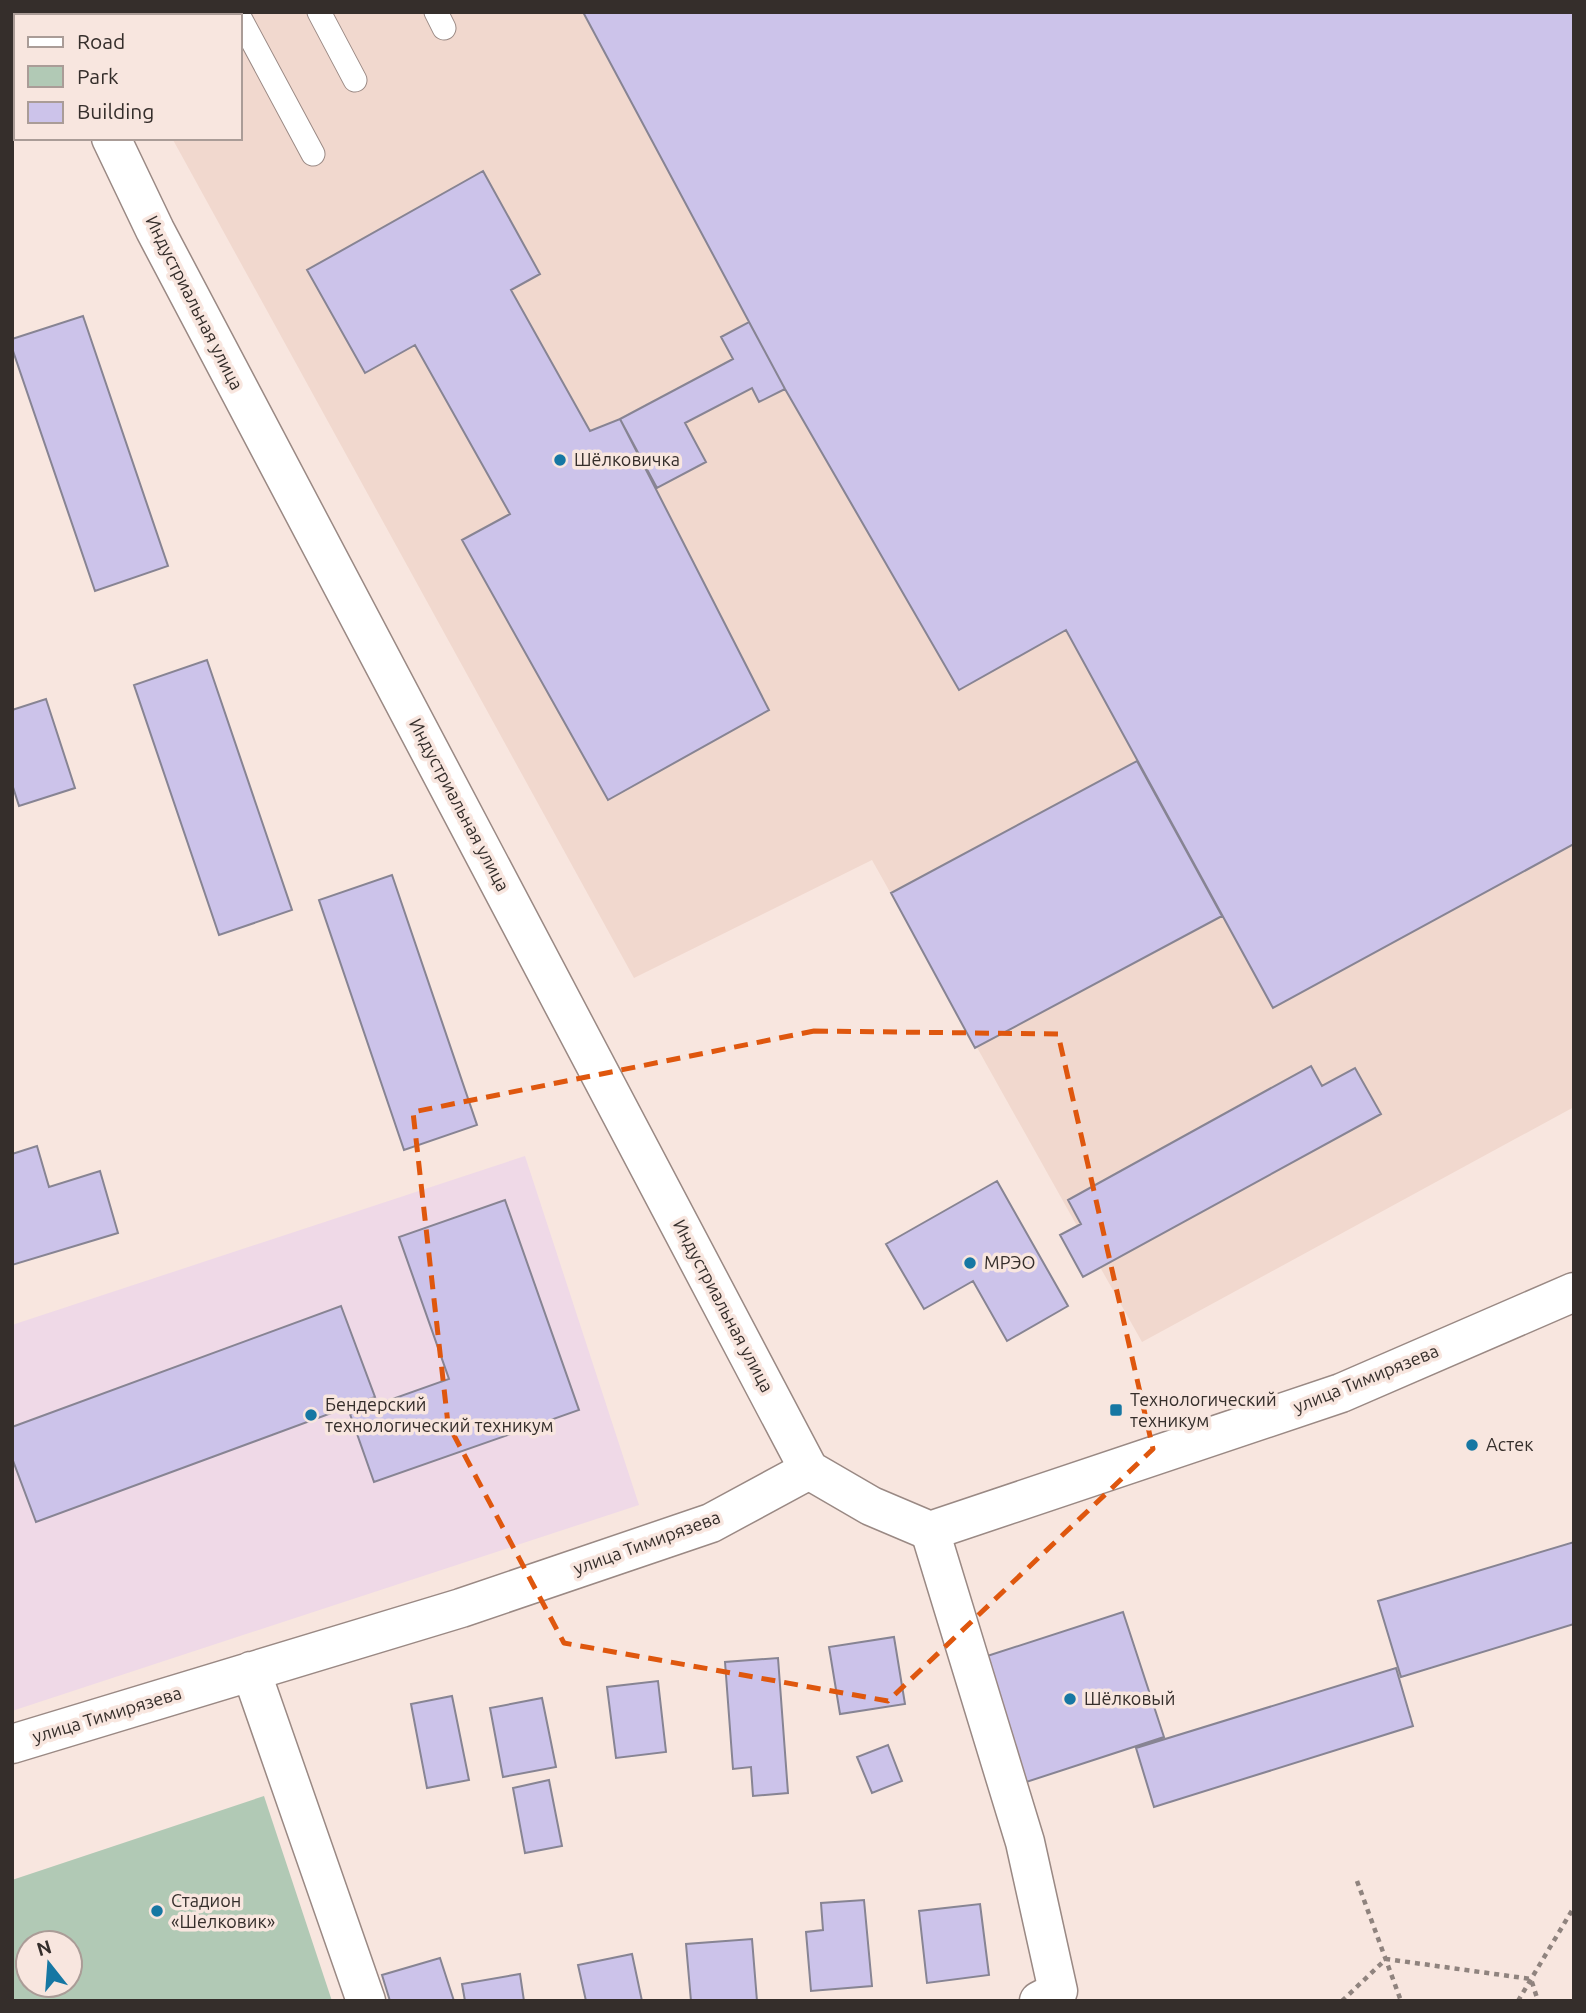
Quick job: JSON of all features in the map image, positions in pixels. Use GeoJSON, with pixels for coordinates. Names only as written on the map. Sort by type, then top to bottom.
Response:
{"type":"FeatureCollection","features":[{"type":"Feature","properties":{"kind":"street","name":"Индустриальная улица"},"geometry":{"type":"LineString","coordinates":[[112,140],[168,255],[808,1470]]}},
{"type":"Feature","properties":{"kind":"street","name":"улица Тимирязева"},"geometry":{"type":"LineString","coordinates":[[930,1531],[1341,1393],[1574,1292]]}},
{"type":"Feature","properties":{"kind":"street"},"geometry":{"type":"LineString","coordinates":[[808,1470],[871,1506],[930,1531],[1025,1842],[1049,1996]]}},
{"type":"Feature","properties":{"kind":"street","name":"улица Тимирязева"},"geometry":{"type":"LineString","coordinates":[[12,1744],[461,1608],[711,1523],[808,1470]]}},
{"type":"Feature","properties":{"kind":"street"},"geometry":{"type":"LineString","coordinates":[[251,1671],[366,2001]]}},
{"type":"Feature","properties":{"kind":"lane"},"geometry":{"type":"LineString","coordinates":[[319,12],[355,80]]}},
{"type":"Feature","properties":{"kind":"lane"},"geometry":{"type":"LineString","coordinates":[[242,22],[313,154]]}},
{"type":"Feature","properties":{"kind":"path"},"geometry":{"type":"LineString","coordinates":[[1357,1881],[1401,2001]]}},
{"type":"Feature","properties":{"kind":"path"},"geometry":{"type":"LineString","coordinates":[[1518,2001],[1574,1907]]}},
{"type":"Feature","properties":{"kind":"path"},"geometry":{"type":"LineString","coordinates":[[1386,1959],[1531,1979]]}},
{"type":"Feature","properties":{"kind":"path"},"geometry":{"type":"LineString","coordinates":[[1342,2001],[1386,1959]]}},
{"type":"Feature","properties":{"kind":"path"},"geometry":{"type":"LineString","coordinates":[[1531,1979],[1538,2001]]}},
{"type":"Feature","properties":{"kind":"highlighted area"},"geometry":{"type":"Polygon","coordinates":[[[814,1031],[1058,1034],[1153,1449],[888,1701],[564,1643],[448,1424],[413,1112],[814,1031]]]}},
{"type":"Feature","properties":{"kind":"shaded area"},"geometry":{"type":"Polygon","coordinates":[[[103,12],[1574,12],[1574,1107],[1142,1342],[872,860],[634,978],[173,140],[242,140],[242,14],[103,12]]]}},
{"type":"Feature","properties":{"kind":"shaded area","name":"Бендерский технологический техникум"},"geometry":{"type":"Polygon","coordinates":[[[525,1156],[639,1505],[12,1711],[12,1325],[525,1156]]]}},
{"type":"Feature","properties":{"kind":"green space","name":"Стадион «Шелковик»"},"geometry":{"type":"Polygon","coordinates":[[[264,1796],[332,2001],[12,2001],[12,1880],[264,1796]]]}},
{"type":"Feature","properties":{"kind":"building"},"geometry":{"type":"Polygon","coordinates":[[[583,12],[1574,12],[1574,844],[1273,1008],[1066,630],[959,690],[785,389],[583,12]]]}},
{"type":"Feature","properties":{"kind":"building","name":"Шёлковичка"},"geometry":{"type":"Polygon","coordinates":[[[483,171],[540,274],[511,290],[590,431],[620,419],[769,710],[608,800],[462,540],[510,514],[415,345],[365,373],[307,270],[483,171]]]}},
{"type":"Feature","properties":{"kind":"building"},"geometry":{"type":"Polygon","coordinates":[[[83,316],[168,566],[95,591],[12,348],[12,339],[83,316]]]}},
{"type":"Feature","properties":{"kind":"building"},"geometry":{"type":"Polygon","coordinates":[[[749,322],[785,389],[759,402],[752,388],[685,423],[706,462],[657,488],[620,419],[733,359],[721,337],[749,322]]]}},
{"type":"Feature","properties":{"kind":"building"},"geometry":{"type":"Polygon","coordinates":[[[207,660],[292,910],[219,935],[134,685],[207,660]]]}},
{"type":"Feature","properties":{"kind":"building"},"geometry":{"type":"Polygon","coordinates":[[[46,699],[75,788],[19,806],[12,784],[12,710],[46,699]]]}},
{"type":"Feature","properties":{"kind":"building"},"geometry":{"type":"Polygon","coordinates":[[[1137,761],[1222,916],[975,1048],[891,893],[1137,761]]]}},
{"type":"Feature","properties":{"kind":"building"},"geometry":{"type":"Polygon","coordinates":[[[392,875],[477,1125],[404,1150],[319,900],[392,875]]]}},
{"type":"Feature","properties":{"kind":"building"},"geometry":{"type":"Polygon","coordinates":[[[1311,1066],[1322,1086],[1355,1068],[1381,1114],[1083,1277],[1060,1235],[1081,1224],[1068,1200],[1311,1066]]]}},
{"type":"Feature","properties":{"kind":"building"},"geometry":{"type":"Polygon","coordinates":[[[37,1146],[49,1187],[100,1171],[118,1233],[12,1265],[12,1154],[37,1146]]]}},
{"type":"Feature","properties":{"kind":"building","name":"МРЭО"},"geometry":{"type":"Polygon","coordinates":[[[997,1181],[1068,1306],[1007,1341],[973,1281],[924,1309],[886,1244],[997,1181]]]}},
{"type":"Feature","properties":{"kind":"building"},"geometry":{"type":"Polygon","coordinates":[[[505,1200],[579,1410],[374,1482],[350,1414],[449,1379],[399,1237],[505,1200]]]}},
{"type":"Feature","properties":{"kind":"building"},"geometry":{"type":"Polygon","coordinates":[[[341,1306],[375,1397],[36,1522],[12,1458],[12,1427],[341,1306]]]}},
{"type":"Feature","properties":{"kind":"building"},"geometry":{"type":"Polygon","coordinates":[[[1574,1542],[1574,1624],[1401,1677],[1378,1601],[1574,1542]]]}},
{"type":"Feature","properties":{"kind":"building","name":"Шёлковый"},"geometry":{"type":"Polygon","coordinates":[[[1123,1612],[1164,1737],[1017,1785],[975,1660],[1123,1612]]]}},
{"type":"Feature","properties":{"kind":"building"},"geometry":{"type":"Polygon","coordinates":[[[894,1637],[905,1704],[840,1714],[829,1647],[894,1637]]]}},
{"type":"Feature","properties":{"kind":"building"},"geometry":{"type":"Polygon","coordinates":[[[778,1658],[788,1793],[753,1796],[751,1767],[733,1769],[725,1662],[778,1658]]]}},
{"type":"Feature","properties":{"kind":"building"},"geometry":{"type":"Polygon","coordinates":[[[1396,1668],[1413,1726],[1154,1807],[1136,1748],[1396,1668]]]}},
{"type":"Feature","properties":{"kind":"building"},"geometry":{"type":"Polygon","coordinates":[[[658,1681],[666,1752],[616,1758],[607,1687],[658,1681]]]}},
{"type":"Feature","properties":{"kind":"building"},"geometry":{"type":"Polygon","coordinates":[[[452,1696],[469,1780],[427,1788],[411,1704],[452,1696]]]}},
{"type":"Feature","properties":{"kind":"building"},"geometry":{"type":"Polygon","coordinates":[[[542,1698],[556,1767],[503,1777],[490,1708],[542,1698]]]}},
{"type":"Feature","properties":{"kind":"building"},"geometry":{"type":"Polygon","coordinates":[[[888,1745],[902,1781],[872,1793],[857,1757],[888,1745]]]}},
{"type":"Feature","properties":{"kind":"building"},"geometry":{"type":"Polygon","coordinates":[[[549,1780],[562,1846],[525,1853],[513,1788],[549,1780]]]}},
{"type":"Feature","properties":{"kind":"building"},"geometry":{"type":"Polygon","coordinates":[[[864,1900],[872,1986],[811,1991],[806,1932],[823,1930],[821,1903],[864,1900]]]}},
{"type":"Feature","properties":{"kind":"building"},"geometry":{"type":"Polygon","coordinates":[[[980,1904],[989,1975],[927,1983],[919,1911],[980,1904]]]}},
{"type":"Feature","properties":{"kind":"building"},"geometry":{"type":"Polygon","coordinates":[[[752,1939],[757,2001],[691,2001],[686,1944],[752,1939]]]}},
{"type":"Feature","properties":{"kind":"building"},"geometry":{"type":"Polygon","coordinates":[[[632,1954],[642,2001],[586,2001],[578,1965],[632,1954]]]}},
{"type":"Feature","properties":{"kind":"building"},"geometry":{"type":"Polygon","coordinates":[[[440,1958],[454,2001],[390,2001],[382,1975],[440,1958]]]}},
{"type":"Feature","properties":{"kind":"building"},"geometry":{"type":"Polygon","coordinates":[[[520,1974],[524,2001],[465,2001],[462,1984],[520,1974]]]}},
{"type":"Feature","properties":{"kind":"place","name":"Шёлковичка"},"geometry":{"type":"Point","coordinates":[560,460]}},
{"type":"Feature","properties":{"kind":"place","name":"МРЭО"},"geometry":{"type":"Point","coordinates":[970,1263]}},
{"type":"Feature","properties":{"kind":"place","name":"Технологический техникум"},"geometry":{"type":"Point","coordinates":[1116,1410]}},
{"type":"Feature","properties":{"kind":"place","name":"Бендерский технологический техникум"},"geometry":{"type":"Point","coordinates":[311,1415]}},
{"type":"Feature","properties":{"kind":"place","name":"Астек"},"geometry":{"type":"Point","coordinates":[1472,1445]}},
{"type":"Feature","properties":{"kind":"place","name":"Шёлковый"},"geometry":{"type":"Point","coordinates":[1070,1699]}},
{"type":"Feature","properties":{"kind":"place","name":"Стадион «Шелковик»"},"geometry":{"type":"Point","coordinates":[157,1911]}}]}
